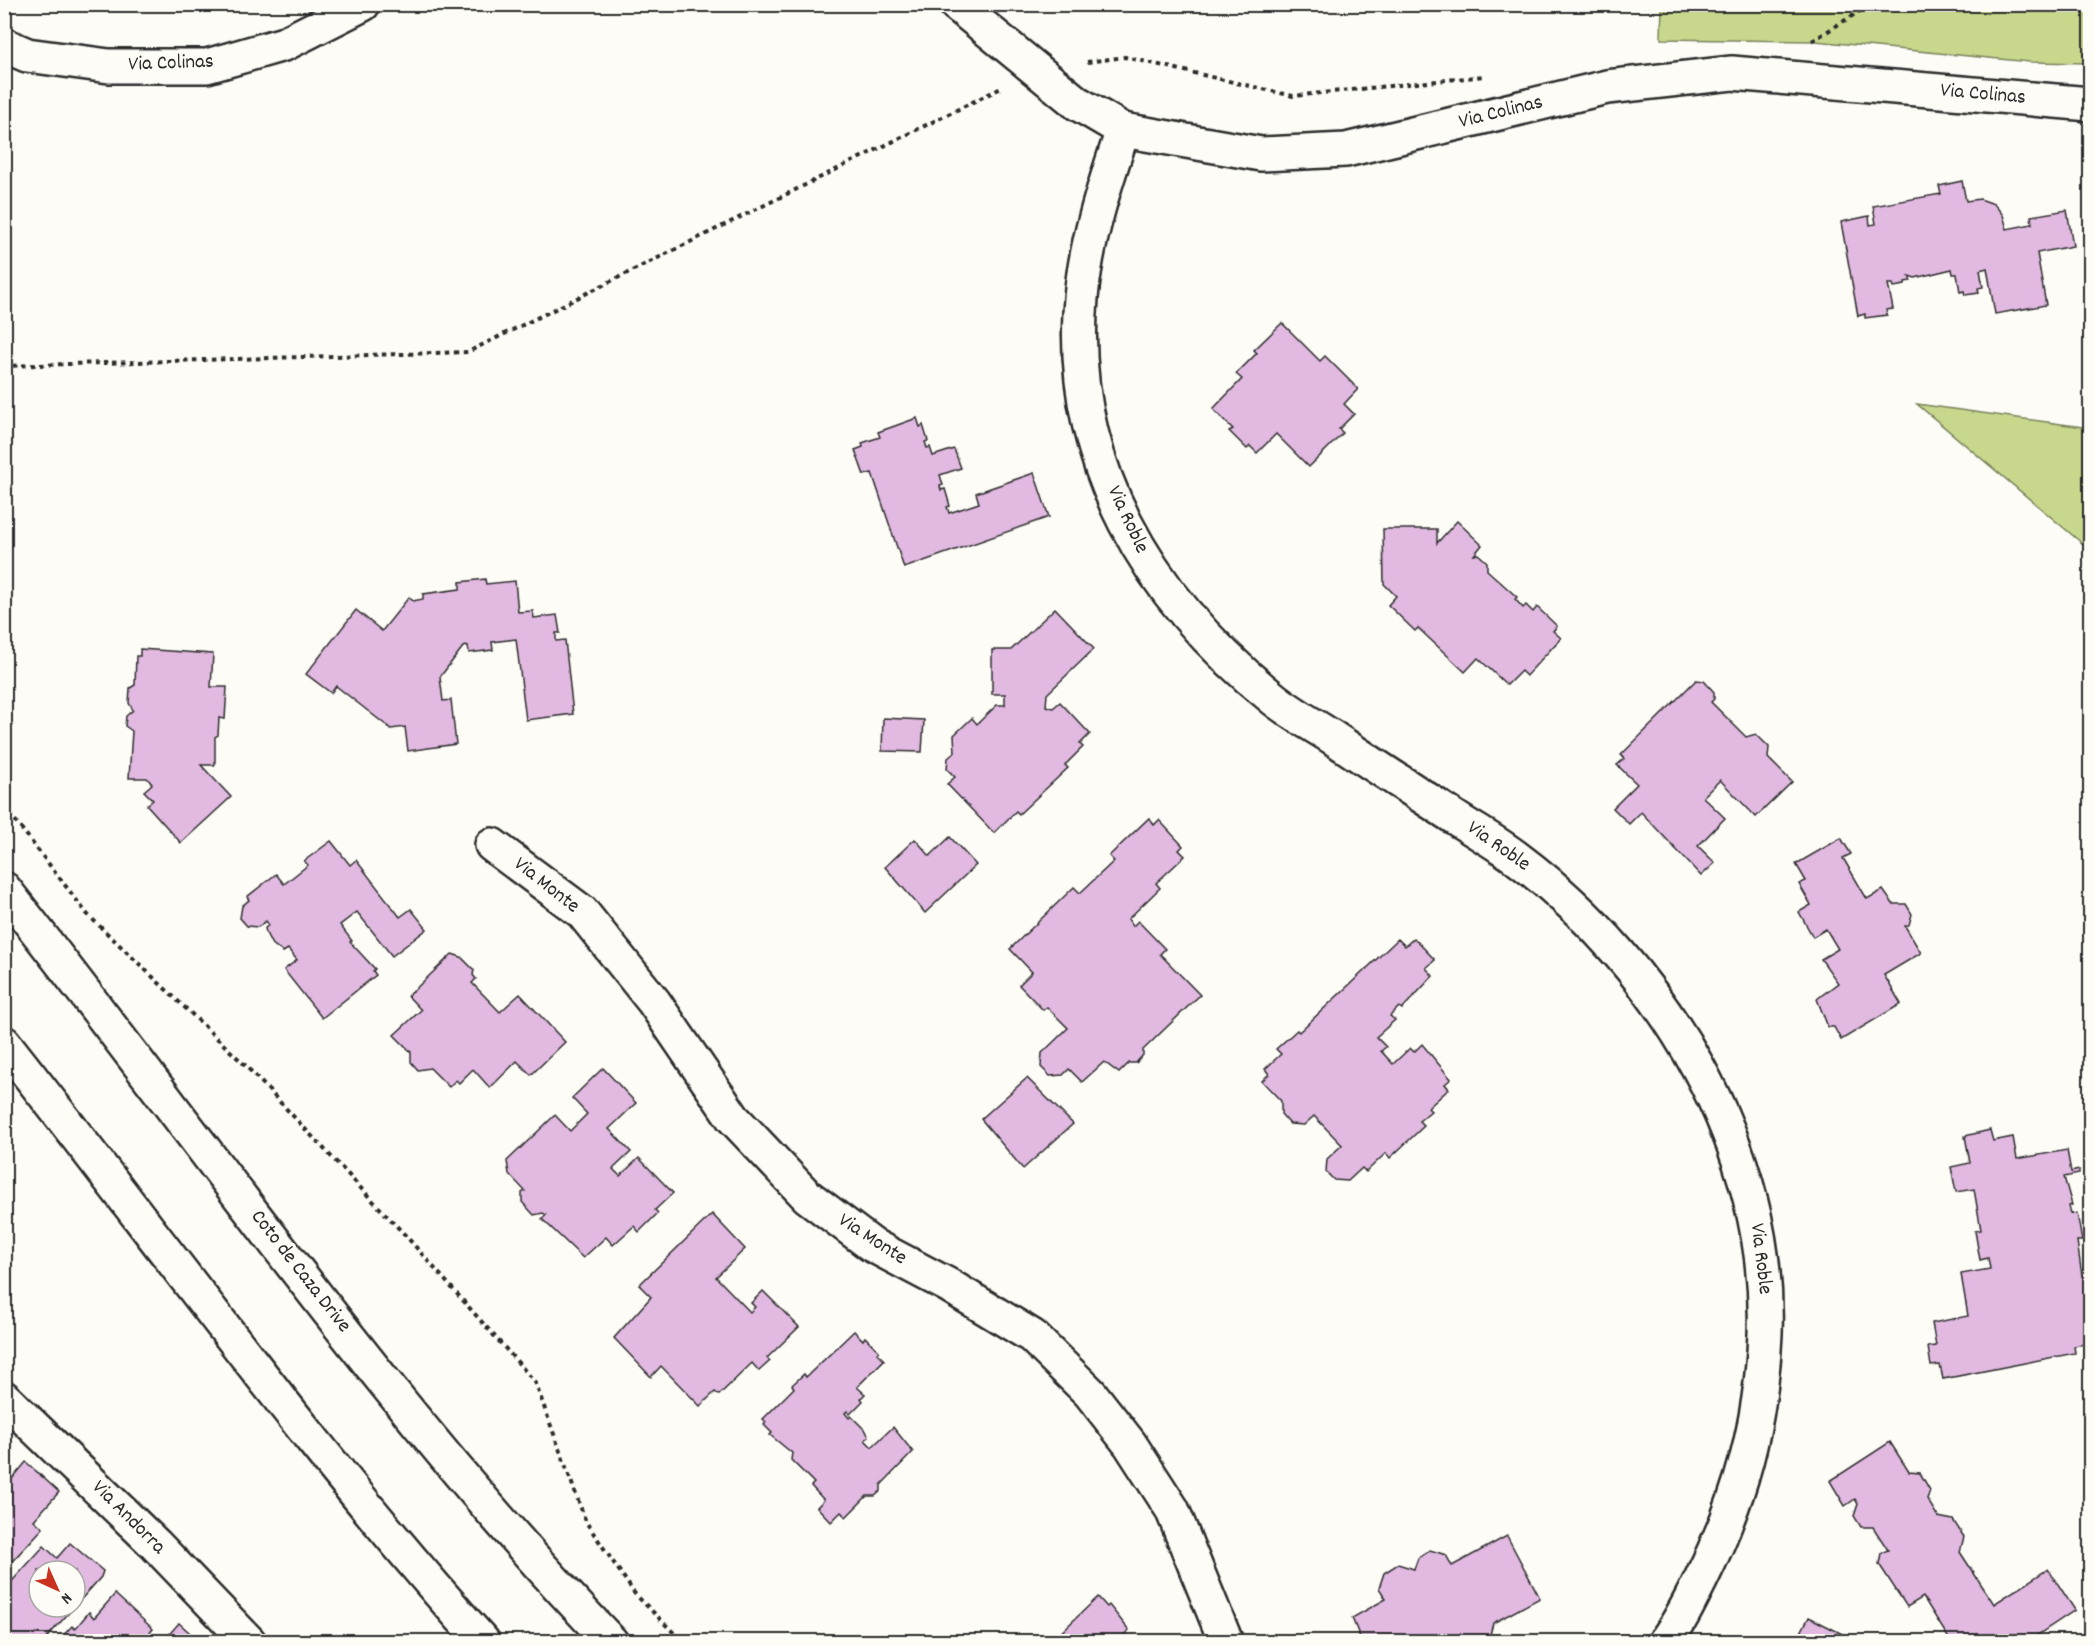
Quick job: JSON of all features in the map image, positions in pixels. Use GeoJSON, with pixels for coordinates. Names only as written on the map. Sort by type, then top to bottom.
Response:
{"type":"FeatureCollection","features":[{"type":"Feature","properties":{"kind":"street","name":"Via Colinas"},"geometry":{"type":"LineString","coordinates":[[4,45],[27,55],[109,66],[207,66],[284,44],[363,4]]}},
{"type":"Feature","properties":{"kind":"street","name":"Via Colinas"},"geometry":{"type":"LineString","coordinates":[[956,4],[1077,103],[1123,130],[1261,154],[1346,150],[1607,87],[1732,73],[2091,104]]}},
{"type":"Feature","properties":{"kind":"street","name":"Via Roble"},"geometry":{"type":"LineString","coordinates":[[1123,130],[1100,199],[1081,295],[1079,360],[1090,424],[1119,512],[1151,570],[1202,636],[1276,701],[1518,859],[1585,917],[1640,977],[1678,1031],[1710,1090],[1736,1150],[1759,1229],[1766,1304],[1763,1379],[1750,1451],[1726,1528],[1679,1623],[1665,1641]]}},
{"type":"Feature","properties":{"kind":"street","name":"Via Monte"},"geometry":{"type":"LineString","coordinates":[[492,845],[582,912],[654,1002],[733,1118],[807,1196],[872,1245],[948,1285],[1032,1336],[1090,1393],[1130,1444],[1172,1509],[1226,1641]]}},
{"type":"Feature","properties":{"kind":"street","name":"Coto de Caza Drive"},"geometry":{"type":"LineString","coordinates":[[9,904],[424,1434],[565,1594],[611,1641]]}},
{"type":"Feature","properties":{"kind":"street"},"geometry":{"type":"LineString","coordinates":[[4,1043],[179,1266],[286,1409],[483,1641]]}},
{"type":"Feature","properties":{"kind":"street","name":"Via Andorra"},"geometry":{"type":"LineString","coordinates":[[4,1398],[155,1544],[249,1641]]}},
{"type":"Feature","properties":{"kind":"path"},"geometry":{"type":"LineString","coordinates":[[1803,42],[1815,41],[1870,4]]}},
{"type":"Feature","properties":{"kind":"path"},"geometry":{"type":"LineString","coordinates":[[4,366],[468,352],[1036,70],[1125,57],[1293,96],[1494,75]]}},
{"type":"Feature","properties":{"kind":"path"},"geometry":{"type":"LineString","coordinates":[[4,806],[88,915],[245,1065],[406,1236],[536,1382],[586,1522],[635,1594],[683,1641]]}},
{"type":"Feature","properties":{"kind":"green space"},"geometry":{"type":"Polygon","coordinates":[[[1662,5],[2090,5],[2090,63],[2030,62],[1815,41],[1661,39],[1662,5]]]}},
{"type":"Feature","properties":{"kind":"green space"},"geometry":{"type":"Polygon","coordinates":[[[1917,404],[2090,428],[2090,550],[1917,404]]]}},
{"type":"Feature","properties":{"kind":"building"},"geometry":{"type":"Polygon","coordinates":[[[1962,181],[1966,201],[1980,199],[1994,204],[2003,215],[2007,229],[2032,224],[2031,216],[2067,210],[2073,246],[2037,253],[2046,305],[1995,314],[1987,268],[1980,270],[1983,287],[1978,288],[1979,293],[1965,295],[1964,291],[1960,292],[1957,274],[1953,274],[1952,269],[1915,278],[1909,276],[1911,281],[1905,282],[1905,285],[1894,287],[1893,284],[1888,284],[1893,309],[1886,310],[1887,315],[1865,318],[1865,314],[1858,316],[1841,222],[1869,216],[1870,225],[1876,224],[1873,206],[1941,194],[1939,186],[1962,181]]]}},
{"type":"Feature","properties":{"kind":"building"},"geometry":{"type":"Polygon","coordinates":[[[1282,323],[1320,361],[1325,356],[1358,389],[1344,404],[1354,414],[1339,429],[1343,433],[1309,467],[1276,434],[1257,453],[1250,446],[1247,449],[1229,431],[1233,429],[1213,409],[1242,379],[1236,374],[1257,353],[1254,350],[1282,323]]]}},
{"type":"Feature","properties":{"kind":"building"},"geometry":{"type":"Polygon","coordinates":[[[917,418],[920,427],[923,425],[928,441],[925,442],[927,448],[930,447],[933,456],[954,449],[961,468],[940,475],[943,485],[940,486],[941,490],[945,489],[950,506],[947,507],[949,513],[979,503],[976,493],[1034,473],[1049,517],[904,568],[872,473],[864,475],[855,450],[863,447],[862,443],[880,437],[878,432],[917,418]]]}},
{"type":"Feature","properties":{"kind":"building"},"geometry":{"type":"Polygon","coordinates":[[[1457,521],[1482,545],[1474,555],[1478,554],[1487,562],[1487,570],[1517,597],[1515,599],[1523,608],[1526,605],[1533,612],[1537,607],[1557,626],[1553,631],[1561,638],[1526,676],[1521,671],[1507,685],[1478,658],[1465,672],[1418,628],[1415,631],[1388,605],[1396,596],[1384,584],[1383,529],[1437,529],[1437,543],[1457,521]]]}},
{"type":"Feature","properties":{"kind":"building"},"geometry":{"type":"Polygon","coordinates":[[[485,579],[486,584],[515,581],[518,612],[533,611],[534,618],[557,615],[560,633],[556,633],[556,641],[565,640],[573,714],[526,720],[516,639],[492,642],[493,650],[469,653],[468,646],[463,647],[440,677],[443,701],[451,700],[456,744],[408,751],[405,727],[391,729],[336,686],[331,693],[306,674],[356,610],[382,631],[409,597],[413,601],[423,599],[423,594],[460,589],[460,582],[485,579]]]}},
{"type":"Feature","properties":{"kind":"building"},"geometry":{"type":"Polygon","coordinates":[[[1055,608],[1094,649],[1047,694],[1046,706],[1053,708],[1060,702],[1090,734],[1080,744],[1083,747],[1065,765],[1068,768],[1019,814],[1016,811],[994,833],[947,784],[955,777],[947,769],[948,758],[955,752],[954,735],[972,718],[977,724],[997,705],[1005,705],[1005,694],[992,694],[992,650],[1011,650],[1055,608]]]}},
{"type":"Feature","properties":{"kind":"building"},"geometry":{"type":"Polygon","coordinates":[[[140,649],[213,654],[211,687],[227,687],[225,719],[219,718],[218,735],[215,737],[215,765],[201,765],[231,797],[181,843],[147,805],[153,800],[144,791],[152,784],[147,778],[129,778],[132,731],[125,726],[126,716],[133,710],[129,703],[130,688],[135,685],[136,656],[140,656],[140,649]]]}},
{"type":"Feature","properties":{"kind":"building"},"geometry":{"type":"Polygon","coordinates":[[[1696,680],[1704,681],[1714,692],[1714,699],[1711,702],[1746,737],[1756,734],[1769,747],[1768,758],[1792,782],[1756,817],[1720,780],[1703,797],[1725,818],[1698,846],[1715,863],[1701,876],[1641,812],[1629,824],[1613,808],[1637,784],[1617,765],[1624,759],[1621,755],[1696,680]]]}},
{"type":"Feature","properties":{"kind":"building"},"geometry":{"type":"Polygon","coordinates":[[[883,718],[924,720],[922,752],[882,751],[883,718]]]}},
{"type":"Feature","properties":{"kind":"building"},"geometry":{"type":"Polygon","coordinates":[[[1149,818],[1154,825],[1159,820],[1183,846],[1179,850],[1185,856],[1156,883],[1160,888],[1128,919],[1133,926],[1138,921],[1165,949],[1160,954],[1200,995],[1143,1050],[1143,1055],[1136,1063],[1129,1063],[1119,1073],[1104,1062],[1082,1082],[1069,1069],[1063,1075],[1050,1076],[1041,1067],[1042,1053],[1068,1028],[1047,1007],[1043,1010],[1019,985],[1032,972],[1010,949],[1074,887],[1080,893],[1114,861],[1109,856],[1149,818]]]}},
{"type":"Feature","properties":{"kind":"building"},"geometry":{"type":"Polygon","coordinates":[[[950,837],[976,865],[925,913],[885,867],[915,839],[930,856],[950,837]]]}},
{"type":"Feature","properties":{"kind":"building"},"geometry":{"type":"Polygon","coordinates":[[[1841,838],[1851,854],[1843,858],[1867,899],[1883,890],[1893,904],[1906,904],[1912,914],[1909,925],[1905,926],[1921,953],[1884,975],[1901,1004],[1841,1040],[1834,1027],[1828,1027],[1817,999],[1838,983],[1821,959],[1838,949],[1826,929],[1813,937],[1799,912],[1811,905],[1799,884],[1806,881],[1796,864],[1841,838]]]}},
{"type":"Feature","properties":{"kind":"building"},"geometry":{"type":"Polygon","coordinates":[[[331,841],[350,865],[356,860],[400,917],[411,909],[427,929],[392,956],[357,912],[340,925],[352,941],[350,942],[375,969],[373,971],[376,975],[322,1018],[284,970],[297,960],[288,949],[283,952],[271,943],[266,933],[265,928],[269,925],[266,921],[258,927],[247,926],[240,918],[242,906],[249,900],[247,897],[276,874],[284,884],[308,865],[304,861],[331,841]]]}},
{"type":"Feature","properties":{"kind":"building"},"geometry":{"type":"Polygon","coordinates":[[[1414,938],[1435,960],[1426,968],[1433,976],[1402,1009],[1399,1007],[1390,1016],[1395,1020],[1376,1037],[1386,1047],[1381,1051],[1393,1064],[1410,1048],[1414,1052],[1422,1044],[1451,1079],[1445,1084],[1449,1089],[1428,1108],[1431,1111],[1419,1121],[1424,1126],[1390,1158],[1386,1153],[1366,1172],[1362,1168],[1348,1181],[1334,1180],[1326,1172],[1327,1159],[1342,1145],[1314,1116],[1304,1125],[1290,1124],[1281,1114],[1281,1101],[1262,1081],[1269,1074],[1265,1069],[1281,1054],[1276,1049],[1297,1030],[1299,1032],[1398,939],[1405,946],[1414,938]]]}},
{"type":"Feature","properties":{"kind":"building"},"geometry":{"type":"Polygon","coordinates":[[[452,954],[461,957],[474,970],[473,975],[476,979],[472,983],[500,1012],[520,994],[565,1042],[531,1075],[517,1061],[490,1088],[473,1069],[459,1083],[456,1080],[449,1087],[430,1068],[418,1070],[411,1062],[411,1052],[394,1035],[421,1010],[408,996],[452,954]]]}},
{"type":"Feature","properties":{"kind":"building"},"geometry":{"type":"Polygon","coordinates":[[[603,1068],[636,1103],[609,1129],[631,1152],[613,1169],[620,1176],[639,1158],[673,1193],[655,1210],[658,1213],[639,1232],[634,1226],[613,1245],[606,1237],[583,1258],[542,1219],[546,1215],[543,1213],[534,1215],[522,1202],[522,1193],[525,1191],[509,1174],[507,1161],[555,1115],[570,1131],[587,1114],[572,1098],[603,1068]]]}},
{"type":"Feature","properties":{"kind":"building"},"geometry":{"type":"Polygon","coordinates":[[[1027,1078],[1073,1124],[1023,1169],[981,1119],[1027,1078]]]}},
{"type":"Feature","properties":{"kind":"building"},"geometry":{"type":"Polygon","coordinates":[[[1990,1130],[1993,1141],[2013,1137],[2017,1159],[2067,1150],[2071,1172],[2079,1170],[2079,1174],[2064,1177],[2072,1205],[2069,1206],[2071,1214],[2077,1213],[2082,1241],[2077,1241],[2082,1276],[2090,1274],[2090,1343],[2074,1346],[2075,1353],[1943,1379],[1940,1365],[1931,1366],[1928,1347],[1936,1346],[1932,1323],[1968,1316],[1961,1274],[1990,1269],[1988,1258],[1980,1260],[1975,1231],[1981,1230],[1974,1189],[1956,1192],[1951,1167],[1970,1163],[1965,1136],[1990,1130]]]}},
{"type":"Feature","properties":{"kind":"building"},"geometry":{"type":"Polygon","coordinates":[[[712,1214],[745,1249],[716,1277],[750,1312],[755,1307],[751,1303],[763,1291],[799,1327],[767,1358],[770,1361],[759,1371],[752,1363],[719,1395],[715,1392],[700,1406],[661,1366],[651,1377],[614,1338],[651,1297],[639,1285],[712,1214]]]}},
{"type":"Feature","properties":{"kind":"building"},"geometry":{"type":"Polygon","coordinates":[[[854,1331],[863,1340],[865,1337],[879,1351],[877,1353],[884,1360],[857,1387],[865,1394],[861,1398],[863,1401],[850,1414],[847,1411],[845,1413],[866,1431],[869,1437],[865,1440],[872,1447],[893,1427],[913,1452],[881,1485],[881,1491],[875,1496],[867,1496],[846,1517],[841,1512],[831,1522],[817,1507],[824,1500],[811,1486],[814,1483],[791,1460],[792,1453],[770,1435],[772,1433],[764,1425],[766,1422],[763,1419],[794,1388],[792,1385],[804,1374],[806,1377],[854,1331]]]}},
{"type":"Feature","properties":{"kind":"building"},"geometry":{"type":"Polygon","coordinates":[[[1890,1442],[1909,1472],[1920,1473],[1930,1490],[1927,1499],[1938,1517],[1953,1520],[1964,1537],[1960,1552],[1994,1604],[2048,1569],[2075,1610],[2027,1642],[1951,1642],[1923,1597],[1907,1607],[1879,1564],[1881,1553],[1888,1550],[1873,1527],[1861,1527],[1854,1516],[1858,1504],[1855,1499],[1845,1506],[1830,1481],[1890,1442]]]}},
{"type":"Feature","properties":{"kind":"building"},"geometry":{"type":"Polygon","coordinates":[[[26,1462],[59,1492],[34,1520],[43,1528],[4,1570],[4,1479],[8,1475],[12,1479],[26,1462]]]}},
{"type":"Feature","properties":{"kind":"building"},"geometry":{"type":"Polygon","coordinates":[[[1507,1536],[1540,1598],[1493,1623],[1490,1635],[1478,1642],[1465,1638],[1466,1642],[1362,1642],[1352,1618],[1386,1599],[1379,1588],[1384,1573],[1398,1564],[1414,1569],[1418,1558],[1430,1550],[1446,1555],[1452,1566],[1507,1536]]]}},
{"type":"Feature","properties":{"kind":"building"},"geometry":{"type":"Polygon","coordinates":[[[70,1543],[103,1571],[101,1577],[87,1593],[87,1559],[32,1559],[44,1546],[57,1558],[70,1543]]]}},
{"type":"Feature","properties":{"kind":"building"},"geometry":{"type":"Polygon","coordinates":[[[27,1565],[27,1619],[63,1619],[43,1642],[10,1642],[4,1636],[4,1590],[27,1565]]]}},
{"type":"Feature","properties":{"kind":"building"},"geometry":{"type":"Polygon","coordinates":[[[115,1594],[153,1629],[142,1642],[57,1642],[72,1626],[75,1629],[83,1619],[87,1619],[89,1612],[94,1618],[115,1594]]]}},
{"type":"Feature","properties":{"kind":"building"},"geometry":{"type":"Polygon","coordinates":[[[1098,1597],[1107,1607],[1109,1605],[1129,1630],[1117,1642],[1051,1642],[1098,1597]]]}},
{"type":"Feature","properties":{"kind":"building"},"geometry":{"type":"Polygon","coordinates":[[[1809,1617],[1858,1642],[1796,1642],[1809,1617]]]}},
{"type":"Feature","properties":{"kind":"building"},"geometry":{"type":"Polygon","coordinates":[[[179,1623],[200,1642],[157,1642],[162,1636],[165,1639],[179,1623]]]}}]}
